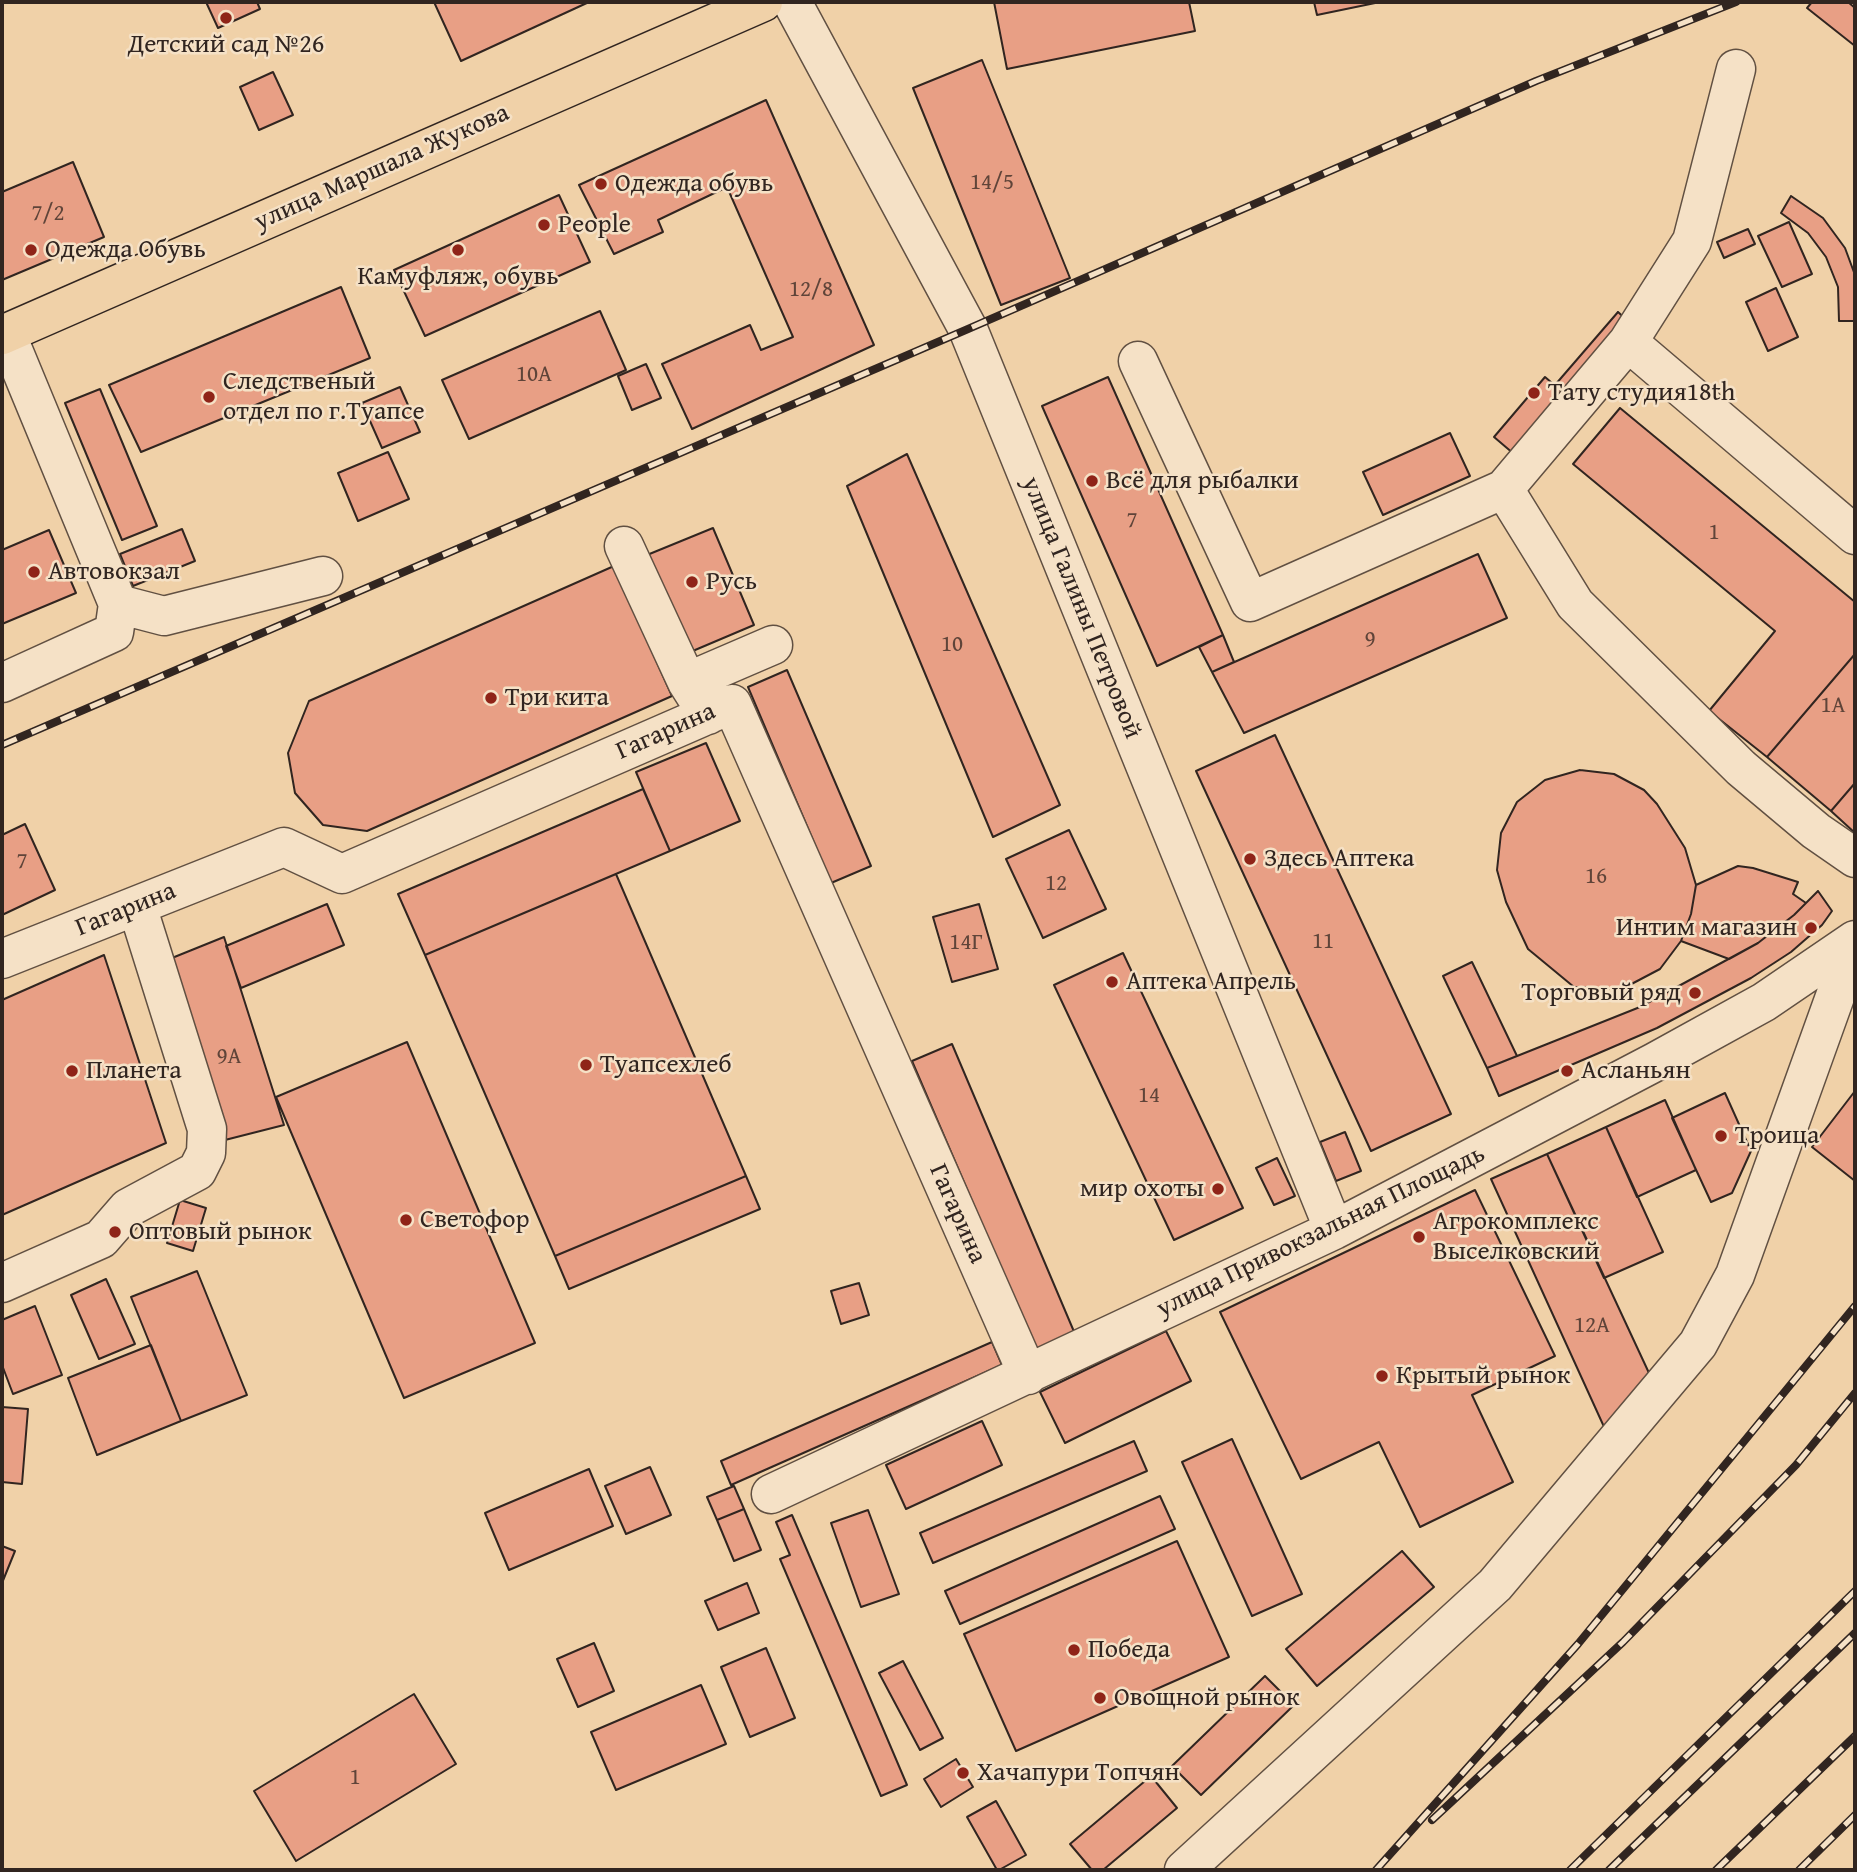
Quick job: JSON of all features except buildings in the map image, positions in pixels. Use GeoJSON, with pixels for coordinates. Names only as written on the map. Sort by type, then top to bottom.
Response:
{"type":"FeatureCollection","features":[{"type":"Feature","properties":{"kind":"main road","name":"улица Маршала Жукова"},"geometry":{"type":"LineString","coordinates":[[4,334],[763,2]]}},
{"type":"Feature","properties":{"kind":"street","name":"улица Галины Петровой"},"geometry":{"type":"LineString","coordinates":[[792,2],[968,329],[1334,1230]]}},
{"type":"Feature","properties":{"kind":"street"},"geometry":{"type":"LineString","coordinates":[[1138,361],[1250,602],[1504,489],[1628,342],[1692,241],[1736,69]]}},
{"type":"Feature","properties":{"kind":"street"},"geometry":{"type":"LineString","coordinates":[[2,683],[114,632],[118,604],[4,334]]}},
{"type":"Feature","properties":{"kind":"street"},"geometry":{"type":"LineString","coordinates":[[1628,342],[1855,535]]}},
{"type":"Feature","properties":{"kind":"street"},"geometry":{"type":"LineString","coordinates":[[1504,489],[1575,604],[1741,768],[1816,831],[1855,858]]}},
{"type":"Feature","properties":{"kind":"street"},"geometry":{"type":"LineString","coordinates":[[624,546],[687,682],[708,715]]}},
{"type":"Feature","properties":{"kind":"street"},"geometry":{"type":"LineString","coordinates":[[118,604],[164,616],[323,576]]}},
{"type":"Feature","properties":{"kind":"street"},"geometry":{"type":"LineString","coordinates":[[687,682],[773,645]]}},
{"type":"Feature","properties":{"kind":"street","name":"Гагарина"},"geometry":{"type":"LineString","coordinates":[[2,959],[284,847],[342,874],[732,704],[1028,1375]]}},
{"type":"Feature","properties":{"kind":"street"},"geometry":{"type":"LineString","coordinates":[[2,1283],[101,1239],[128,1208],[197,1171],[206,1153],[207,1129],[137,906]]}},
{"type":"Feature","properties":{"kind":"street","name":"улица Привокзальная Площадь"},"geometry":{"type":"LineString","coordinates":[[771,1494],[1334,1230],[1765,1002],[1855,940]]}},
{"type":"Feature","properties":{"kind":"street","name":"улица Привокзальная Площадь"},"geometry":{"type":"LineString","coordinates":[[1184,1870],[1495,1585],[1698,1344],[1735,1275],[1855,940]]}},
{"type":"Feature","properties":{"kind":"railway"},"geometry":{"type":"LineString","coordinates":[[2,745],[1536,81],[1736,2]]}},
{"type":"Feature","properties":{"kind":"railway"},"geometry":{"type":"LineString","coordinates":[[1376,1870],[1578,1644],[1855,1306]]}},
{"type":"Feature","properties":{"kind":"railway"},"geometry":{"type":"LineString","coordinates":[[1432,1820],[1623,1642],[1796,1465],[1855,1393]]}},
{"type":"Feature","properties":{"kind":"railway"},"geometry":{"type":"LineString","coordinates":[[1570,1870],[1855,1591]]}},
{"type":"Feature","properties":{"kind":"railway"},"geometry":{"type":"LineString","coordinates":[[1609,1870],[1855,1633]]}},
{"type":"Feature","properties":{"kind":"railway"},"geometry":{"type":"LineString","coordinates":[[1716,1870],[1855,1736]]}},
{"type":"Feature","properties":{"kind":"railway"},"geometry":{"type":"LineString","coordinates":[[1799,1870],[1855,1815]]}},
{"type":"Feature","properties":{"kind":"place","name":"Детский сад №26"},"geometry":{"type":"Point","coordinates":[226,18]}},
{"type":"Feature","properties":{"kind":"place","name":"Одежда обувь"},"geometry":{"type":"Point","coordinates":[601,184]}},
{"type":"Feature","properties":{"kind":"place","name":"People"},"geometry":{"type":"Point","coordinates":[544,225]}},
{"type":"Feature","properties":{"kind":"place","name":"Одежда Обувь"},"geometry":{"type":"Point","coordinates":[31,250]}},
{"type":"Feature","properties":{"kind":"place","name":"Камуфляж, обувь"},"geometry":{"type":"Point","coordinates":[458,250]}},
{"type":"Feature","properties":{"kind":"place","name":"Тату студия18th"},"geometry":{"type":"Point","coordinates":[1534,393]}},
{"type":"Feature","properties":{"kind":"place","name":"Следственый отдел по г.Туапсе"},"geometry":{"type":"Point","coordinates":[209,397]}},
{"type":"Feature","properties":{"kind":"place","name":"Всё для рыбалки"},"geometry":{"type":"Point","coordinates":[1092,481]}},
{"type":"Feature","properties":{"kind":"place","name":"Автовокзал"},"geometry":{"type":"Point","coordinates":[34,572]}},
{"type":"Feature","properties":{"kind":"place","name":"Русь"},"geometry":{"type":"Point","coordinates":[692,582]}},
{"type":"Feature","properties":{"kind":"place","name":"Три кита"},"geometry":{"type":"Point","coordinates":[491,698]}},
{"type":"Feature","properties":{"kind":"place","name":"Здесь Аптека"},"geometry":{"type":"Point","coordinates":[1250,859]}},
{"type":"Feature","properties":{"kind":"place","name":"Интим магазин"},"geometry":{"type":"Point","coordinates":[1811,928]}},
{"type":"Feature","properties":{"kind":"place","name":"Аптека Апрель"},"geometry":{"type":"Point","coordinates":[1112,982]}},
{"type":"Feature","properties":{"kind":"place","name":"Торговый ряд"},"geometry":{"type":"Point","coordinates":[1695,993]}},
{"type":"Feature","properties":{"kind":"place","name":"Туапсехлеб"},"geometry":{"type":"Point","coordinates":[586,1065]}},
{"type":"Feature","properties":{"kind":"place","name":"Планета"},"geometry":{"type":"Point","coordinates":[72,1071]}},
{"type":"Feature","properties":{"kind":"place","name":"Асланьян"},"geometry":{"type":"Point","coordinates":[1567,1071]}},
{"type":"Feature","properties":{"kind":"place","name":"Троица"},"geometry":{"type":"Point","coordinates":[1721,1136]}},
{"type":"Feature","properties":{"kind":"place","name":"мир охоты"},"geometry":{"type":"Point","coordinates":[1218,1189]}},
{"type":"Feature","properties":{"kind":"place","name":"Светофор"},"geometry":{"type":"Point","coordinates":[406,1220]}},
{"type":"Feature","properties":{"kind":"place","name":"Оптовый рынок"},"geometry":{"type":"Point","coordinates":[115,1232]}},
{"type":"Feature","properties":{"kind":"place","name":"Агрокомплекс Выселковский"},"geometry":{"type":"Point","coordinates":[1419,1237]}},
{"type":"Feature","properties":{"kind":"place","name":"Крытый рынок"},"geometry":{"type":"Point","coordinates":[1382,1376]}},
{"type":"Feature","properties":{"kind":"place","name":"Победа"},"geometry":{"type":"Point","coordinates":[1074,1650]}},
{"type":"Feature","properties":{"kind":"place","name":"Овощной рынок"},"geometry":{"type":"Point","coordinates":[1100,1698]}},
{"type":"Feature","properties":{"kind":"place","name":"Хачапури Топчян"},"geometry":{"type":"Point","coordinates":[963,1773]}}]}
